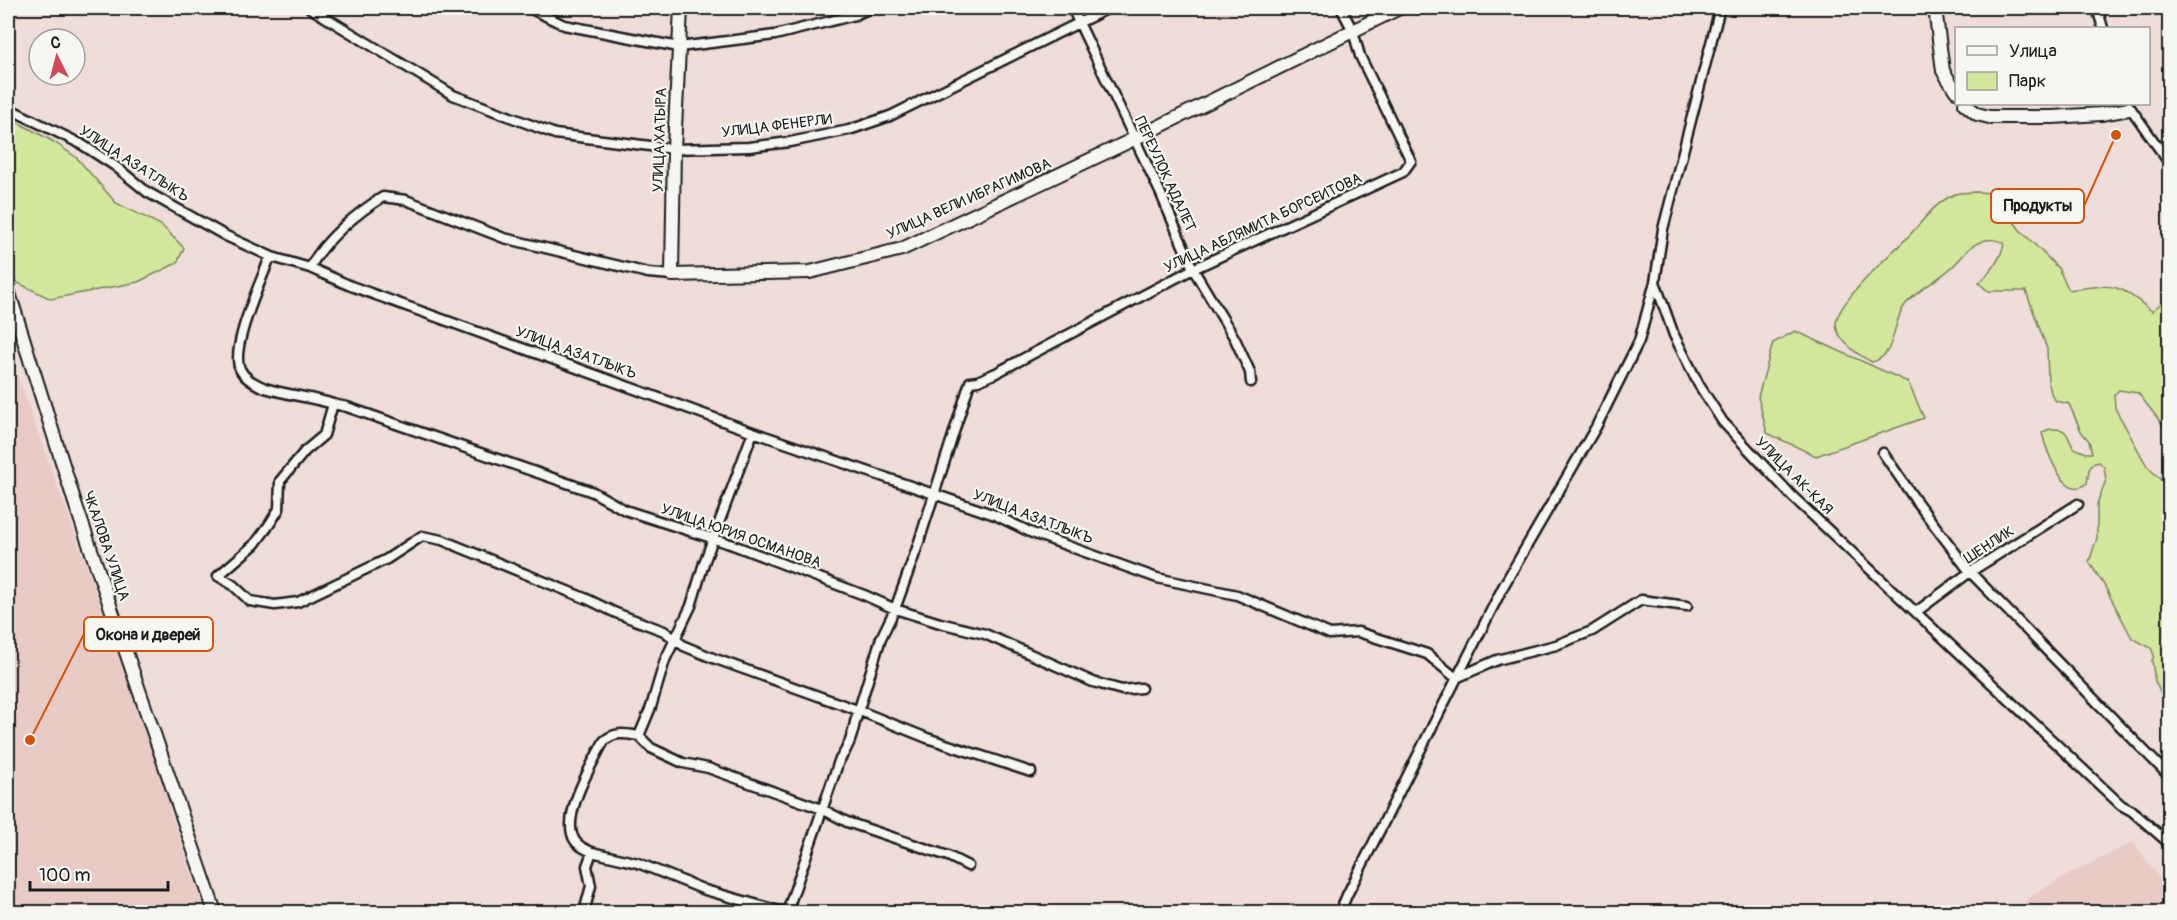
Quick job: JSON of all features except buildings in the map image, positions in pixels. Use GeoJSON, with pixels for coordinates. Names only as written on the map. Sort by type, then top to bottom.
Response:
{"type":"FeatureCollection","features":[{"type":"Feature","properties":{"kind":"street","name":"УЛИЦА ФЕНЕРЛИ"},"geometry":{"type":"LineString","coordinates":[[310,8],[453,95],[555,134],[674,149],[749,147],[790,142],[849,130],[890,116],[1109,8]]}},
{"type":"Feature","properties":{"kind":"street"},"geometry":{"type":"LineString","coordinates":[[529,8],[564,25],[679,47],[775,35],[855,15],[870,8]]}},
{"type":"Feature","properties":{"kind":"street","name":"УЛИЦА ХАТЫРА"},"geometry":{"type":"LineString","coordinates":[[672,274],[674,149],[681,8]]}},
{"type":"Feature","properties":{"kind":"street","name":"ПЕРЕУЛОК АДАЛЕТ"},"geometry":{"type":"LineString","coordinates":[[1072,8],[1193,269],[1235,339],[1250,372],[1251,382]]}},
{"type":"Feature","properties":{"kind":"street"},"geometry":{"type":"LineString","coordinates":[[1341,8],[1353,31]]}},
{"type":"Feature","properties":{"kind":"street","name":"УЛИЦА ВЕЛИ ИБРАГИМОВА"},"geometry":{"type":"LineString","coordinates":[[310,268],[317,253],[360,211],[383,197],[406,200],[504,238],[648,273],[810,273],[902,249],[1134,139],[1399,8]]}},
{"type":"Feature","properties":{"kind":"street","name":"УЛИЦА АК-КАЯ"},"geometry":{"type":"LineString","coordinates":[[1720,8],[1663,229],[1655,282],[1674,335],[1699,385],[1723,422],[1792,496],[2121,805],[2132,811],[2169,844]]}},
{"type":"Feature","properties":{"kind":"street"},"geometry":{"type":"LineString","coordinates":[[1935,8],[1943,71],[1955,89]]}},
{"type":"Feature","properties":{"kind":"street"},"geometry":{"type":"LineString","coordinates":[[2097,8],[2103,27]]}},
{"type":"Feature","properties":{"kind":"street","name":"УЛИЦА АБЛЯМИТА БОРСЕИТОВА"},"geometry":{"type":"LineString","coordinates":[[934,495],[969,382],[978,381],[996,373],[1193,269],[1403,172],[1411,161],[1360,56],[1353,31]]}},
{"type":"Feature","properties":{"kind":"street"},"geometry":{"type":"LineString","coordinates":[[1966,105],[1977,114],[1989,117],[2101,114],[2129,106],[2169,164]]}},
{"type":"Feature","properties":{"kind":"street","name":"УЛИЦА АЗАТЛЫКЪ"},"geometry":{"type":"LineString","coordinates":[[8,108],[81,144],[116,166],[147,192],[226,236],[272,257],[310,268],[351,286],[753,432],[995,515],[1032,533],[1157,578],[1237,595],[1330,634],[1358,632],[1426,654],[1456,678]]}},
{"type":"Feature","properties":{"kind":"street","name":"УЛИЦА ЮРИЯ ОСМАНОВА"},"geometry":{"type":"LineString","coordinates":[[272,257],[268,262],[242,332],[237,359],[239,368],[245,377],[266,388],[347,407],[593,492],[626,510],[804,571],[895,609],[985,634],[1093,682],[1122,690],[1141,688]]}},
{"type":"Feature","properties":{"kind":"street"},"geometry":{"type":"LineString","coordinates":[[1340,912],[1504,585],[1596,427],[1639,341],[1655,282]]}},
{"type":"Feature","properties":{"kind":"street","name":"ЧКАЛОВА УЛИЦА"},"geometry":{"type":"LineString","coordinates":[[8,290],[76,506],[215,912]]}},
{"type":"Feature","properties":{"kind":"street"},"geometry":{"type":"LineString","coordinates":[[333,404],[324,435],[305,451],[279,481],[279,509],[269,525],[255,544],[218,576],[233,585],[250,601],[274,605],[298,602],[387,559],[422,536],[441,540],[664,631],[684,646],[713,658],[860,711],[927,738],[1031,772]]}},
{"type":"Feature","properties":{"kind":"street"},"geometry":{"type":"LineString","coordinates":[[639,736],[651,707],[665,660],[691,606],[753,432]]}},
{"type":"Feature","properties":{"kind":"street"},"geometry":{"type":"LineString","coordinates":[[1883,453],[1970,572],[2169,777]]}},
{"type":"Feature","properties":{"kind":"street"},"geometry":{"type":"LineString","coordinates":[[934,495],[895,609],[881,638],[848,747],[839,761],[822,809],[785,912],[705,890],[638,863],[592,852],[577,844],[571,825],[578,789],[604,741],[610,735],[619,733],[639,736],[651,748],[683,763],[708,768],[822,809],[847,822],[948,856],[968,866]]}},
{"type":"Feature","properties":{"kind":"street","name":"ШЕНЛИК"},"geometry":{"type":"LineString","coordinates":[[1916,612],[1970,572],[2078,504]]}},
{"type":"Feature","properties":{"kind":"street"},"geometry":{"type":"LineString","coordinates":[[1456,678],[1497,660],[1556,645],[1592,631],[1641,600],[1687,606]]}},
{"type":"Feature","properties":{"kind":"street"},"geometry":{"type":"LineString","coordinates":[[584,912],[591,886],[587,866],[592,852]]}},
{"type":"Feature","properties":{"kind":"shaded area"},"geometry":{"type":"Polygon","coordinates":[[[8,350],[161,771],[170,810],[205,912],[8,912],[8,350]]]}},
{"type":"Feature","properties":{"kind":"shaded area"},"geometry":{"type":"Polygon","coordinates":[[[2133,842],[2169,891],[2169,912],[2017,912],[2031,896],[2133,842]]]}},
{"type":"Feature","properties":{"kind":"green space"},"geometry":{"type":"Polygon","coordinates":[[[8,117],[54,142],[77,158],[116,203],[161,225],[184,248],[177,263],[138,282],[51,299],[16,282],[8,264],[8,117]]]}},
{"type":"Feature","properties":{"kind":"green space"},"geometry":{"type":"Polygon","coordinates":[[[1975,192],[1993,193],[2020,230],[2058,268],[2069,290],[2114,287],[2152,311],[2169,297],[2169,433],[2138,393],[2119,390],[2114,395],[2115,408],[2147,466],[2169,488],[2169,711],[2155,681],[2152,661],[2154,655],[2151,648],[2132,638],[2089,562],[2097,538],[2097,504],[2106,480],[2104,467],[2099,462],[2092,464],[2087,483],[2079,487],[2071,486],[2057,472],[2044,441],[2042,433],[2050,429],[2060,429],[2066,433],[2074,448],[2092,453],[2089,441],[2081,431],[2069,404],[2056,401],[2052,396],[2048,381],[2047,349],[2026,291],[1988,291],[1979,283],[1995,265],[2004,243],[1988,240],[1975,244],[1946,273],[1910,299],[1901,312],[1890,346],[1880,359],[1872,362],[1860,355],[1844,341],[1837,329],[1836,323],[1845,303],[1933,209],[1953,195],[1975,192]]]}},
{"type":"Feature","properties":{"kind":"green space"},"geometry":{"type":"Polygon","coordinates":[[[1795,331],[1908,382],[1924,418],[1816,456],[1767,433],[1758,397],[1773,343],[1795,331]]]}},
{"type":"Feature","properties":{"kind":"place","name":"Продукты"},"geometry":{"type":"Point","coordinates":[2116,135]}},
{"type":"Feature","properties":{"kind":"place","name":"Окона и дверей"},"geometry":{"type":"Point","coordinates":[30,740]}}]}
